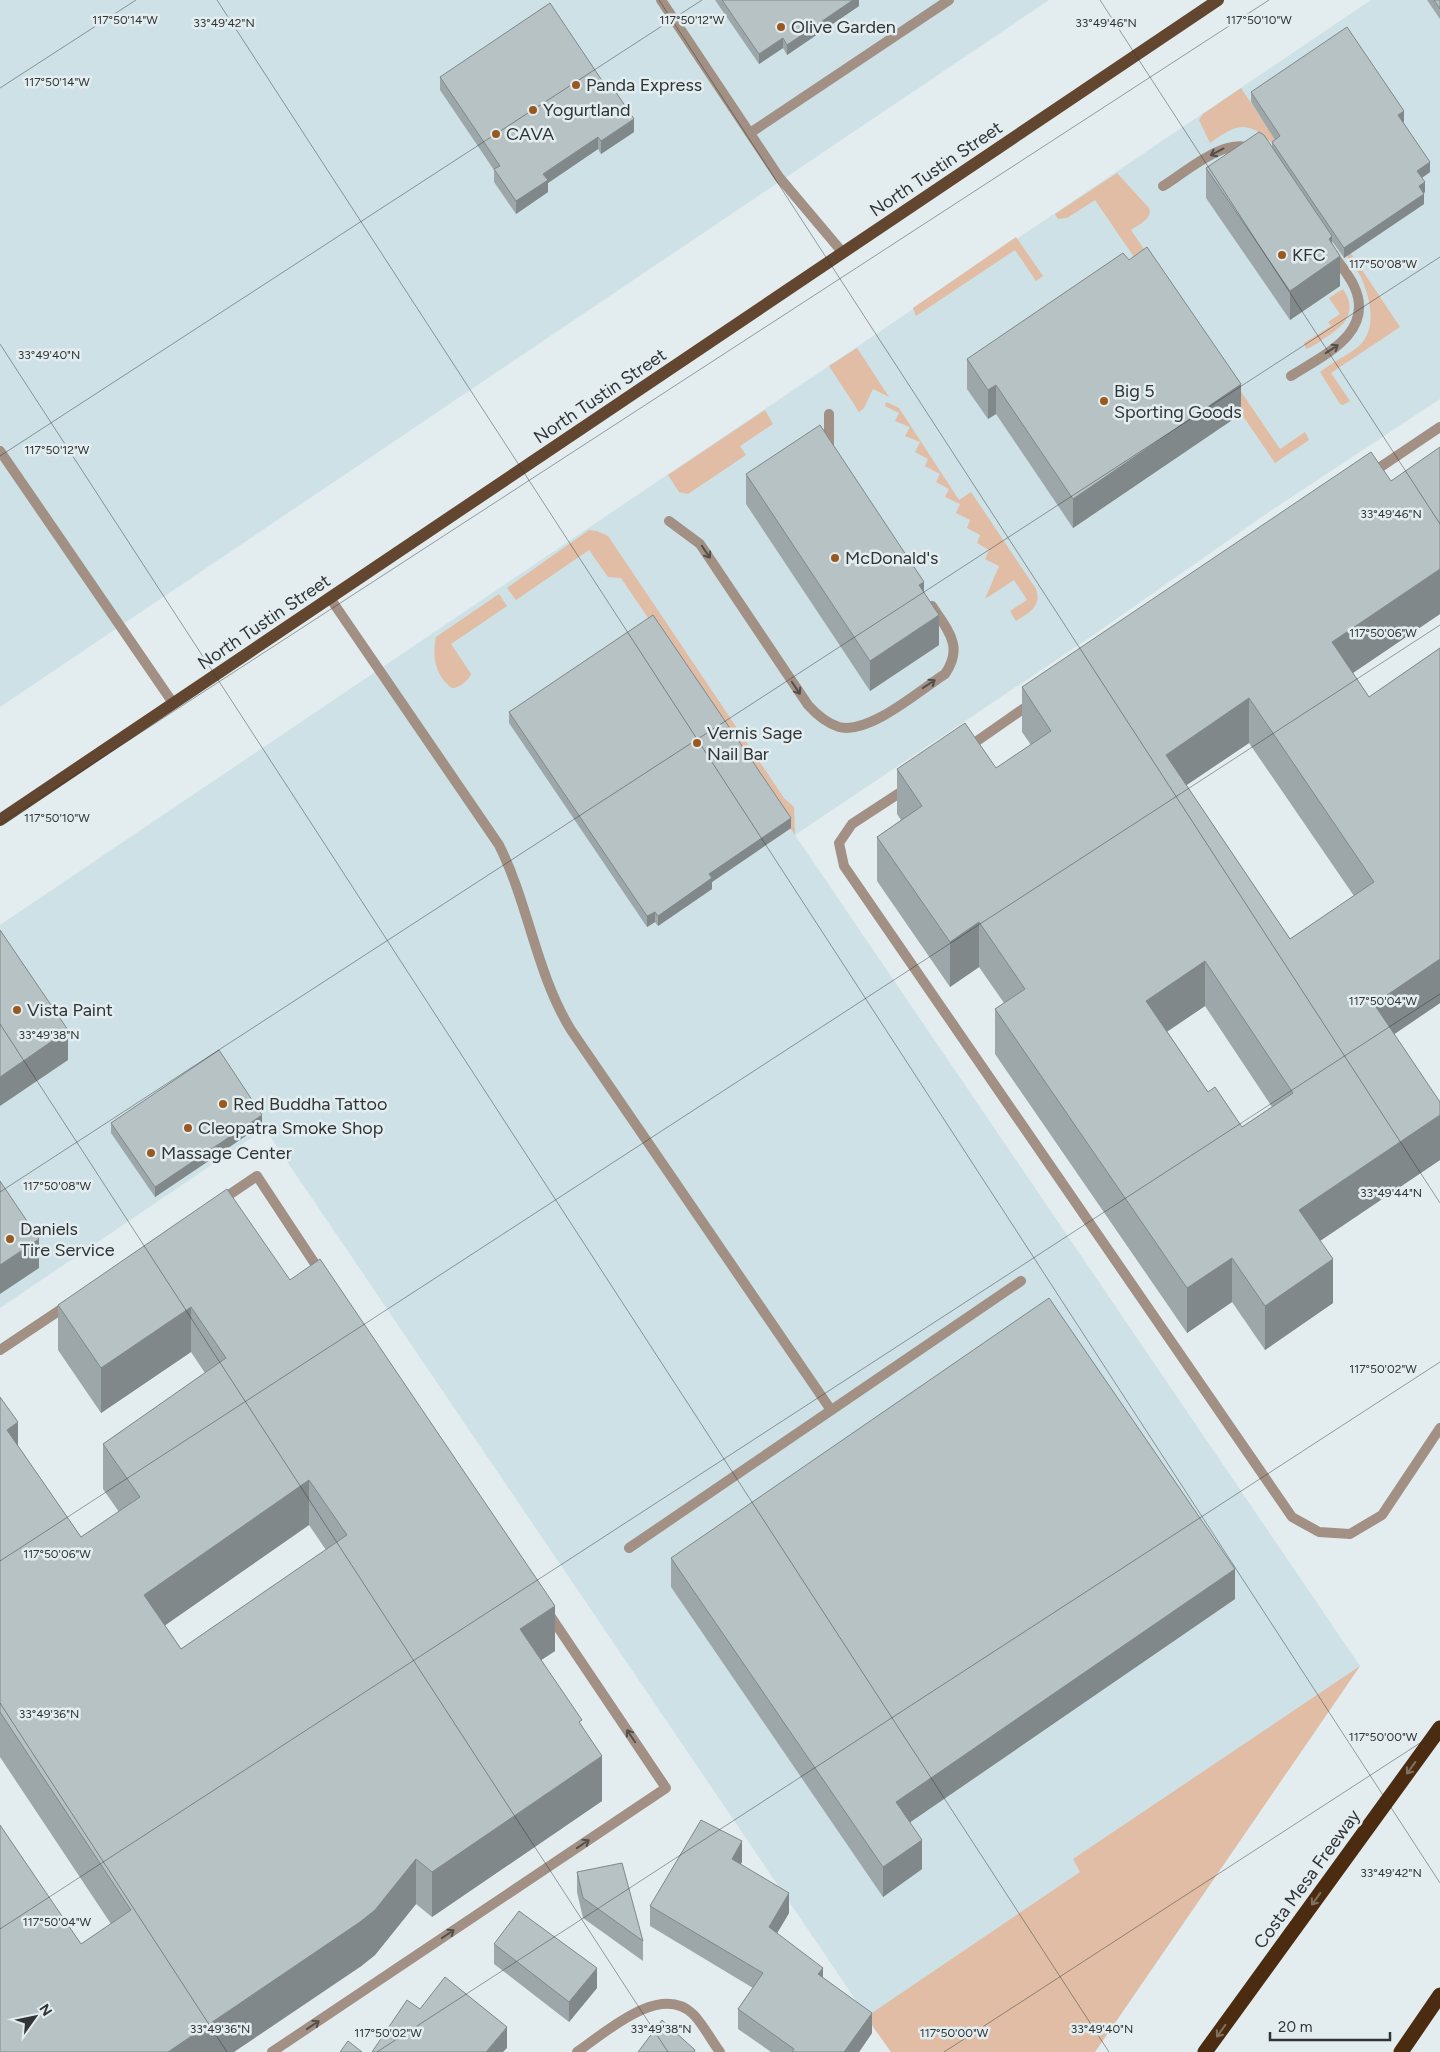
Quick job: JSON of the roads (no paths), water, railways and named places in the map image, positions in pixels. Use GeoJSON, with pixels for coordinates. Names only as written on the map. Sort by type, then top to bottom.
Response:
{"type":"FeatureCollection","features":[{"type":"Feature","properties":{"kind":"highway","name":"Costa Mesa Freeway"},"geometry":{"type":"LineString","coordinates":[[1205,2052],[1440,1728]]}},
{"type":"Feature","properties":{"kind":"highway"},"geometry":{"type":"LineString","coordinates":[[1401,2052],[1440,1994]]}},
{"type":"Feature","properties":{"kind":"main road","name":"North Tustin Street"},"geometry":{"type":"LineString","coordinates":[[0,820],[1218,0]]}},
{"type":"Feature","properties":{"kind":"lane"},"geometry":{"type":"LineString","coordinates":[[661,0],[779,177],[843,253]]}},
{"type":"Feature","properties":{"kind":"lane"},"geometry":{"type":"LineString","coordinates":[[750,133],[949,0]]}},
{"type":"Feature","properties":{"kind":"lane"},"geometry":{"type":"LineString","coordinates":[[1163,186],[1218,151],[1230,146],[1245,146],[1258,150]]}},
{"type":"Feature","properties":{"kind":"lane"},"geometry":{"type":"LineString","coordinates":[[1291,376],[1347,339],[1354,327],[1358,299],[1354,286],[1328,246]]}},
{"type":"Feature","properties":{"kind":"lane"},"geometry":{"type":"LineString","coordinates":[[829,414],[829,451],[834,459]]}},
{"type":"Feature","properties":{"kind":"lane"},"geometry":{"type":"LineString","coordinates":[[1357,483],[1440,427]]}},
{"type":"Feature","properties":{"kind":"lane"},"geometry":{"type":"LineString","coordinates":[[0,451],[173,704]]}},
{"type":"Feature","properties":{"kind":"lane"},"geometry":{"type":"LineString","coordinates":[[668,522],[700,544],[808,705],[823,720],[840,727],[857,728],[877,720],[945,674],[952,664],[954,641],[926,597]]}},
{"type":"Feature","properties":{"kind":"lane"},"geometry":{"type":"LineString","coordinates":[[330,598],[499,845],[509,867],[549,988],[567,1023],[831,1410]]}},
{"type":"Feature","properties":{"kind":"lane"},"geometry":{"type":"LineString","coordinates":[[960,752],[1044,695]]}},
{"type":"Feature","properties":{"kind":"lane"},"geometry":{"type":"LineString","coordinates":[[918,780],[852,824],[839,843],[844,866],[1292,1517],[1319,1532],[1350,1534],[1382,1515],[1440,1428]]}},
{"type":"Feature","properties":{"kind":"lane"},"geometry":{"type":"LineString","coordinates":[[208,1210],[257,1176],[326,1280]]}},
{"type":"Feature","properties":{"kind":"lane"},"geometry":{"type":"LineString","coordinates":[[629,1548],[1021,1281]]}},
{"type":"Feature","properties":{"kind":"lane"},"geometry":{"type":"LineString","coordinates":[[0,1350],[78,1298]]}},
{"type":"Feature","properties":{"kind":"lane"},"geometry":{"type":"LineString","coordinates":[[272,2052],[666,1788],[540,1600]]}},
{"type":"Feature","properties":{"kind":"lane"},"geometry":{"type":"LineString","coordinates":[[577,2052],[638,2011],[658,2004],[676,2003],[692,2013],[720,2052]]}},
{"type":"Feature","properties":{"kind":"place","name":"Olive Garden"},"geometry":{"type":"Point","coordinates":[781,27]}},
{"type":"Feature","properties":{"kind":"place","name":"Panda Express"},"geometry":{"type":"Point","coordinates":[576,85]}},
{"type":"Feature","properties":{"kind":"place","name":"Yogurtland"},"geometry":{"type":"Point","coordinates":[533,110]}},
{"type":"Feature","properties":{"kind":"place","name":"CAVA"},"geometry":{"type":"Point","coordinates":[496,134]}},
{"type":"Feature","properties":{"kind":"place","name":"KFC"},"geometry":{"type":"Point","coordinates":[1282,255]}},
{"type":"Feature","properties":{"kind":"place","name":"Big 5 Sporting Goods"},"geometry":{"type":"Point","coordinates":[1104,401]}},
{"type":"Feature","properties":{"kind":"place","name":"McDonald's"},"geometry":{"type":"Point","coordinates":[835,558]}},
{"type":"Feature","properties":{"kind":"place","name":"Vernis Sage Nail Bar"},"geometry":{"type":"Point","coordinates":[697,743]}},
{"type":"Feature","properties":{"kind":"place","name":"Vista Paint"},"geometry":{"type":"Point","coordinates":[17,1010]}},
{"type":"Feature","properties":{"kind":"place","name":"Red Buddha Tattoo"},"geometry":{"type":"Point","coordinates":[223,1104]}},
{"type":"Feature","properties":{"kind":"place","name":"Cleopatra Smoke Shop"},"geometry":{"type":"Point","coordinates":[188,1128]}},
{"type":"Feature","properties":{"kind":"place","name":"Massage Center"},"geometry":{"type":"Point","coordinates":[151,1153]}},
{"type":"Feature","properties":{"kind":"place","name":"Daniels Tire Service"},"geometry":{"type":"Point","coordinates":[10,1239]}}]}
